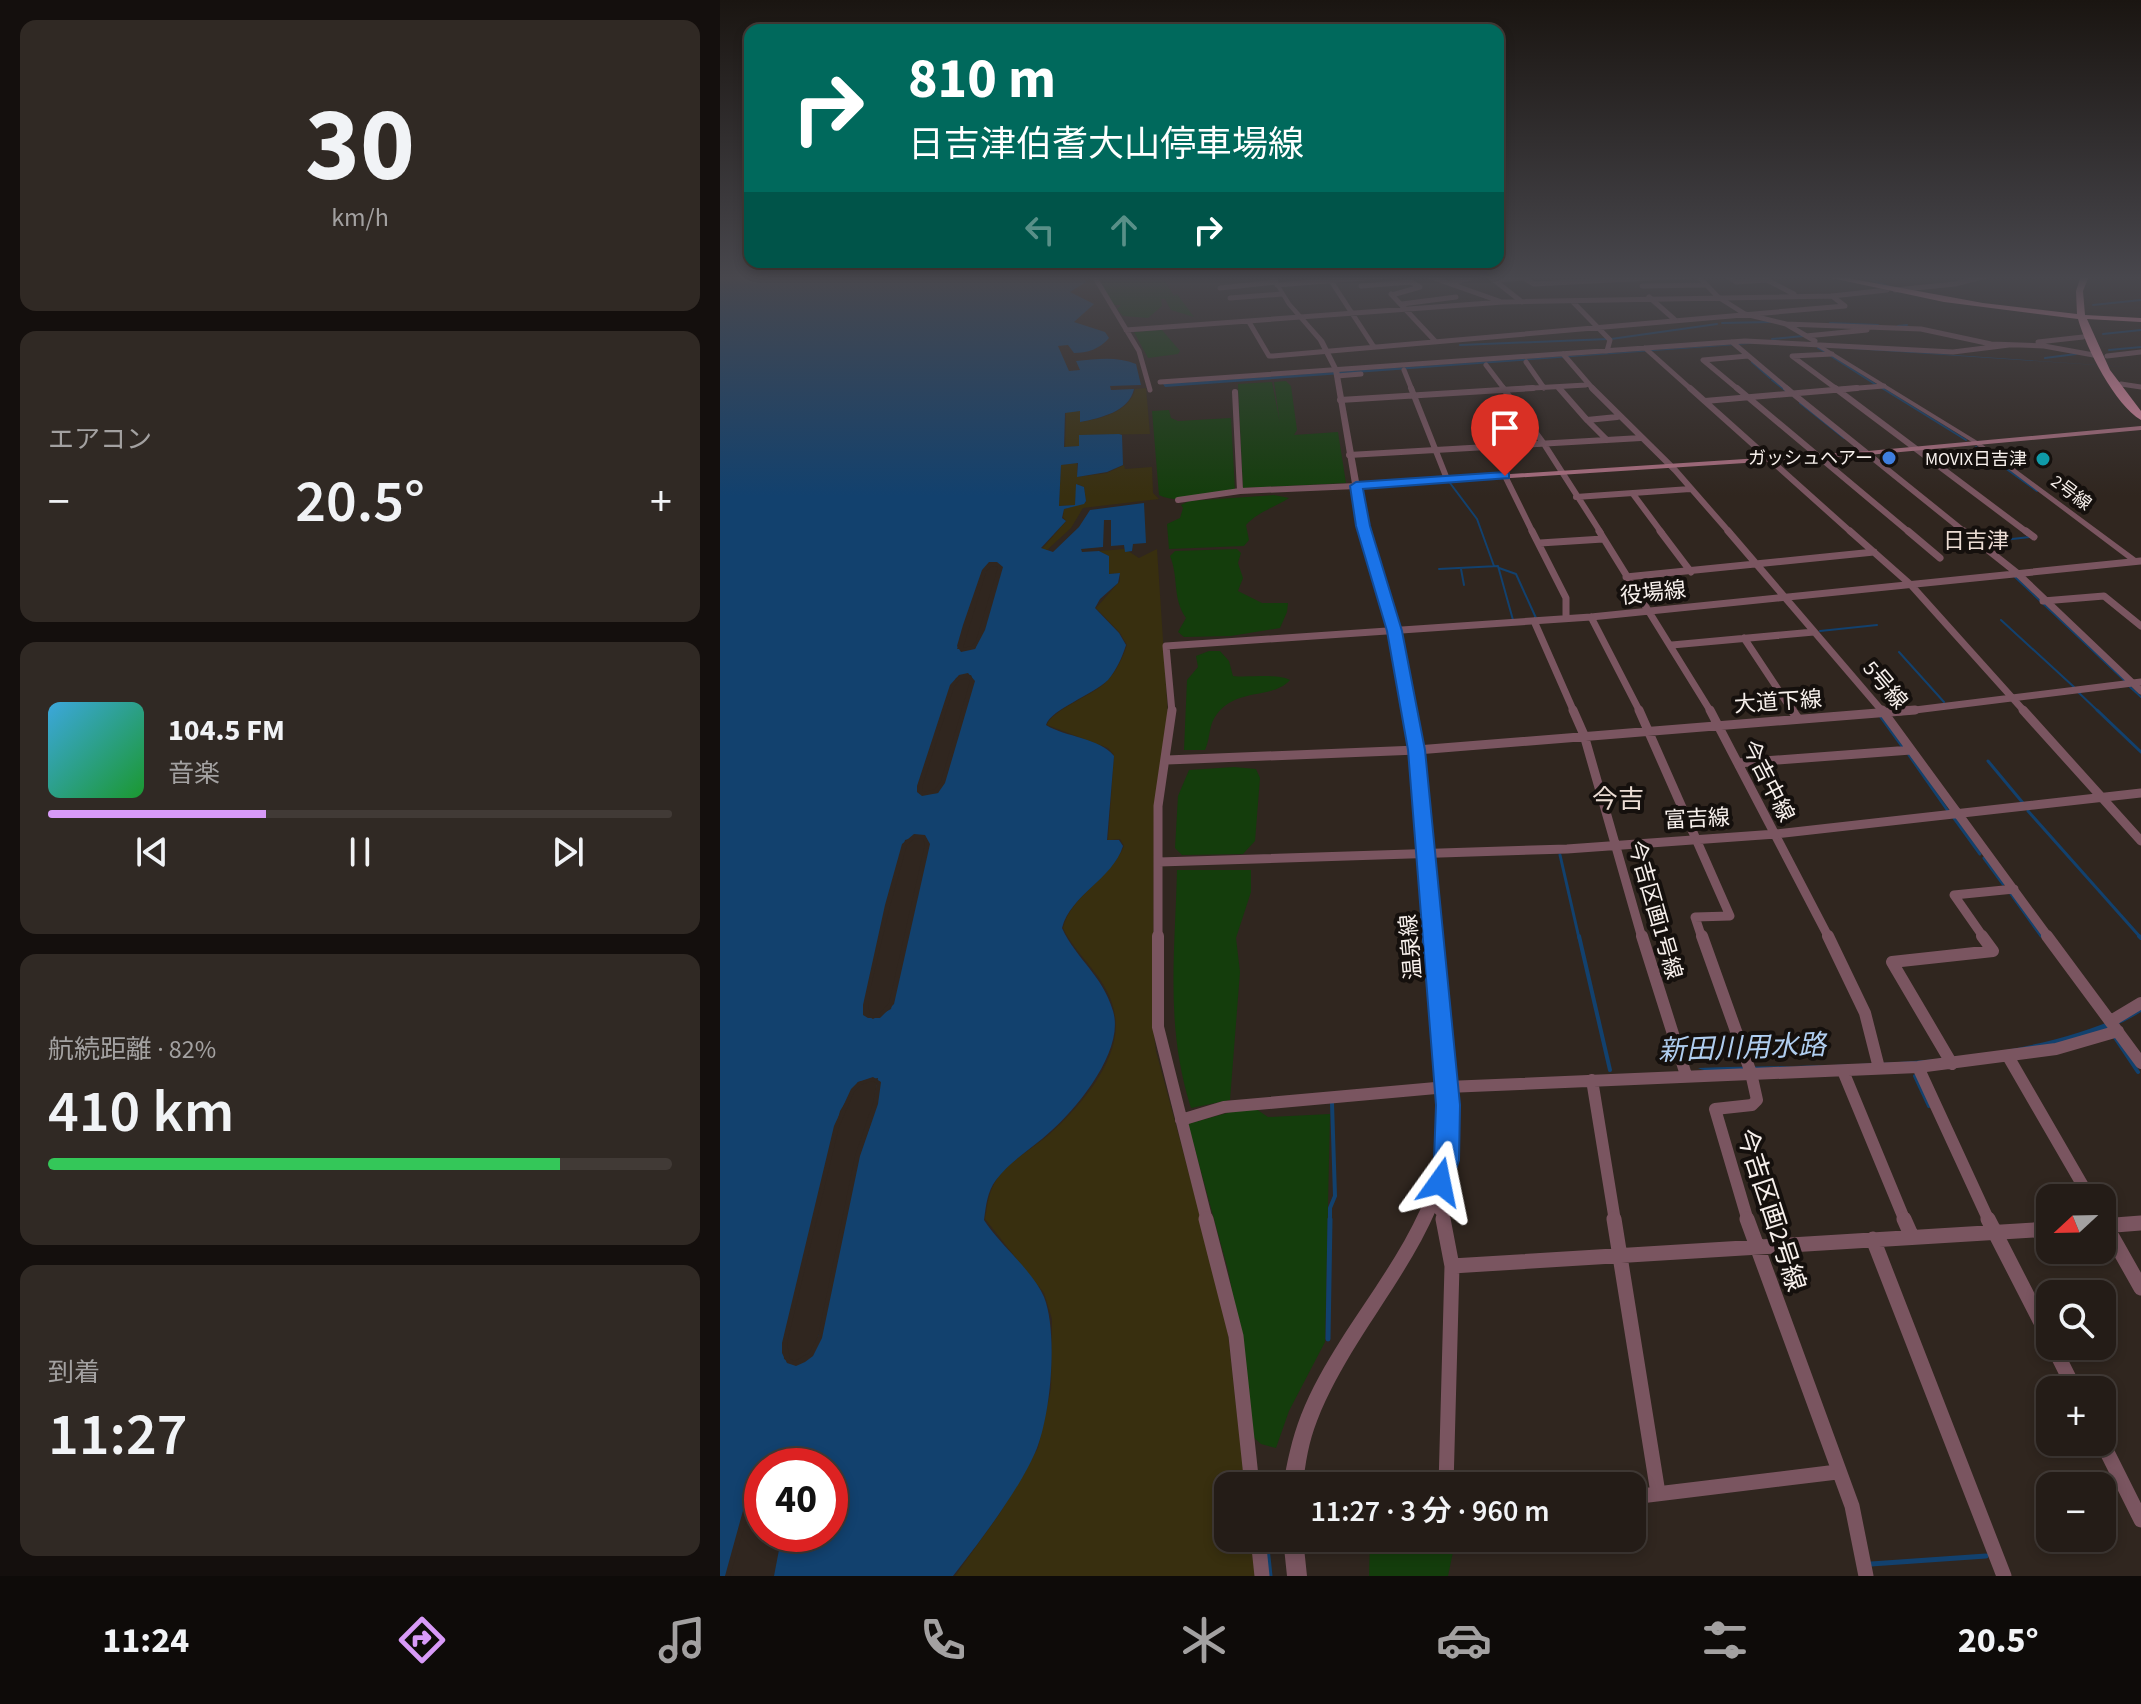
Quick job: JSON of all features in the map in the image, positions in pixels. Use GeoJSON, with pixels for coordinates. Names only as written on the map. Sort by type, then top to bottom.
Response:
{"type":"FeatureCollection","features":[{"type":"Feature","properties":{"kind":"highway"},"geometry":{"type":"LineString","coordinates":[[2100,350],[2112,384],[2141,417]]}},
{"type":"Feature","properties":{"kind":"highway"},"geometry":{"type":"LineString","coordinates":[[2105,362],[2141,409]]}},
{"type":"Feature","properties":{"kind":"main road"},"geometry":{"type":"LineString","coordinates":[[1356,486],[1868,453],[2141,428]]}},
{"type":"Feature","properties":{"kind":"street"},"geometry":{"type":"LineString","coordinates":[[1137,350],[1144,362],[1150,387]]}},
{"type":"Feature","properties":{"kind":"street"},"geometry":{"type":"LineString","coordinates":[[1265,350],[1269,356],[1344,350]]}},
{"type":"Feature","properties":{"kind":"street"},"geometry":{"type":"LineString","coordinates":[[1647,350],[1911,585],[2141,841]]}},
{"type":"Feature","properties":{"kind":"street"},"geometry":{"type":"LineString","coordinates":[[1336,372],[1486,365],[1607,351],[1652,350]]}},
{"type":"Feature","properties":{"kind":"street"},"geometry":{"type":"LineString","coordinates":[[1741,350],[2017,573],[2043,601],[2137,682],[2141,691]]}},
{"type":"Feature","properties":{"kind":"street","name":"2号線"},"geometry":{"type":"LineString","coordinates":[[1826,350],[1977,443],[2139,563]]}},
{"type":"Feature","properties":{"kind":"street"},"geometry":{"type":"LineString","coordinates":[[1895,350],[1953,352],[1973,350]]}},
{"type":"Feature","properties":{"kind":"street"},"geometry":{"type":"LineString","coordinates":[[2058,350],[2105,362],[2141,352]]}},
{"type":"Feature","properties":{"kind":"street","name":"温泉線"},"geometry":{"type":"LineString","coordinates":[[1295,1472],[1310,1416],[1327,1381],[1433,1203],[1447,1160],[1449,1131],[1417,750],[1394,631],[1363,526],[1336,372],[1327,351]]}},
{"type":"Feature","properties":{"kind":"street"},"geometry":{"type":"LineString","coordinates":[[1832,354],[1792,356],[2034,537]]}},
{"type":"Feature","properties":{"kind":"street"},"geometry":{"type":"LineString","coordinates":[[1160,382],[1565,356]]}},
{"type":"Feature","properties":{"kind":"street","name":"5号線"},"geometry":{"type":"LineString","coordinates":[[1565,356],[1586,385],[1670,465],[1884,713],[2141,1063]]}},
{"type":"Feature","properties":{"kind":"street"},"geometry":{"type":"LineString","coordinates":[[1748,356],[1703,360],[1940,558]]}},
{"type":"Feature","properties":{"kind":"street"},"geometry":{"type":"LineString","coordinates":[[1526,362],[1544,388]]}},
{"type":"Feature","properties":{"kind":"street","name":"今吉中線"},"geometry":{"type":"LineString","coordinates":[[1486,365],[1544,444],[1719,725],[1851,980],[1865,1013],[1879,1068]]}},
{"type":"Feature","properties":{"kind":"street"},"geometry":{"type":"LineString","coordinates":[[1404,370],[1447,479]]}},
{"type":"Feature","properties":{"kind":"street"},"geometry":{"type":"LineString","coordinates":[[2121,384],[2141,387]]}},
{"type":"Feature","properties":{"kind":"street"},"geometry":{"type":"LineString","coordinates":[[1340,400],[1586,385]]}},
{"type":"Feature","properties":{"kind":"street"},"geometry":{"type":"LineString","coordinates":[[1705,401],[1884,386]]}},
{"type":"Feature","properties":{"kind":"street"},"geometry":{"type":"LineString","coordinates":[[1558,387],[1607,440]]}},
{"type":"Feature","properties":{"kind":"street"},"geometry":{"type":"LineString","coordinates":[[1235,392],[1240,491]]}},
{"type":"Feature","properties":{"kind":"street"},"geometry":{"type":"LineString","coordinates":[[1587,420],[1617,417]]}},
{"type":"Feature","properties":{"kind":"street"},"geometry":{"type":"LineString","coordinates":[[1349,455],[1641,438]]}},
{"type":"Feature","properties":{"kind":"street"},"geometry":{"type":"LineString","coordinates":[[1505,476],[1566,598],[1566,618]]}},
{"type":"Feature","properties":{"kind":"street"},"geometry":{"type":"LineString","coordinates":[[1178,500],[1240,491],[1356,486]]}},
{"type":"Feature","properties":{"kind":"street"},"geometry":{"type":"LineString","coordinates":[[1576,497],[1690,489]]}},
{"type":"Feature","properties":{"kind":"street"},"geometry":{"type":"LineString","coordinates":[[1633,494],[1691,572]]}},
{"type":"Feature","properties":{"kind":"street"},"geometry":{"type":"LineString","coordinates":[[1540,543],[1603,539]]}},
{"type":"Feature","properties":{"kind":"street"},"geometry":{"type":"LineString","coordinates":[[1626,577],[1874,552]]}},
{"type":"Feature","properties":{"kind":"street","name":"役場線"},"geometry":{"type":"LineString","coordinates":[[1167,760],[1172,712],[1166,646],[1591,617],[2139,563]]}},
{"type":"Feature","properties":{"kind":"street"},"geometry":{"type":"LineString","coordinates":[[2043,601],[2104,596],[2141,626]]}},
{"type":"Feature","properties":{"kind":"street","name":"今吉区画2号線"},"geometry":{"type":"LineString","coordinates":[[1591,617],[1650,731],[1730,916],[1695,917],[1751,1073],[1757,1100],[1752,1105],[1715,1109],[1741,1201],[1837,1472],[1852,1506],[1866,1576]]}},
{"type":"Feature","properties":{"kind":"street","name":"今吉区画1号線"},"geometry":{"type":"LineString","coordinates":[[1534,621],[1584,735],[1686,1075]]}},
{"type":"Feature","properties":{"kind":"street"},"geometry":{"type":"LineString","coordinates":[[1672,645],[1814,632]]}},
{"type":"Feature","properties":{"kind":"street"},"geometry":{"type":"LineString","coordinates":[[1744,638],[1798,719]]}},
{"type":"Feature","properties":{"kind":"street","name":"大道下線"},"geometry":{"type":"LineString","coordinates":[[1167,760],[1417,750],[1884,713],[2137,682]]}},
{"type":"Feature","properties":{"kind":"street"},"geometry":{"type":"LineString","coordinates":[[1738,763],[1911,750]]}},
{"type":"Feature","properties":{"kind":"street"},"geometry":{"type":"LineString","coordinates":[[1167,760],[1158,806],[1158,1027],[1236,1336],[1251,1472]]}},
{"type":"Feature","properties":{"kind":"street","name":"富吉線"},"geometry":{"type":"LineString","coordinates":[[1159,862],[1427,856],[1776,834],[2141,793]]}},
{"type":"Feature","properties":{"kind":"street"},"geometry":{"type":"LineString","coordinates":[[1952,1064],[1892,962],[1993,951],[1954,895],[2014,889]]}},
{"type":"Feature","properties":{"kind":"street"},"geometry":{"type":"LineString","coordinates":[[1181,1120],[1224,1107],[1447,1087],[1843,1071],[2009,1058],[2056,1049],[2114,1026],[2141,1003]]}},
{"type":"Feature","properties":{"kind":"street"},"geometry":{"type":"LineString","coordinates":[[2009,1058],[2082,1184]]}},
{"type":"Feature","properties":{"kind":"street"},"geometry":{"type":"LineString","coordinates":[[1918,1067],[1995,1233],[2036,1313]]}},
{"type":"Feature","properties":{"kind":"street"},"geometry":{"type":"LineString","coordinates":[[1843,1071],[1912,1237]]}},
{"type":"Feature","properties":{"kind":"street"},"geometry":{"type":"LineString","coordinates":[[1592,1080],[1658,1493]]}},
{"type":"Feature","properties":{"kind":"street"},"geometry":{"type":"LineString","coordinates":[[1433,1203],[1442,1212],[1452,1266],[1446,1472]]}},
{"type":"Feature","properties":{"kind":"street"},"geometry":{"type":"LineString","coordinates":[[2116,1223],[2141,1223]]}},
{"type":"Feature","properties":{"kind":"street"},"geometry":{"type":"LineString","coordinates":[[1452,1266],[2036,1230]]}},
{"type":"Feature","properties":{"kind":"street"},"geometry":{"type":"LineString","coordinates":[[1873,1239],[2004,1576]]}},
{"type":"Feature","properties":{"kind":"street"},"geometry":{"type":"LineString","coordinates":[[2116,1245],[2141,1288]]}},
{"type":"Feature","properties":{"kind":"street"},"geometry":{"type":"LineString","coordinates":[[2109,1456],[2141,1520]]}},
{"type":"Feature","properties":{"kind":"street"},"geometry":{"type":"LineString","coordinates":[[1646,1495],[1837,1472]]}},
{"type":"Feature","properties":{"kind":"street"},"geometry":{"type":"LineString","coordinates":[[1259,1552],[1262,1576]]}},
{"type":"Feature","properties":{"kind":"street"},"geometry":{"type":"LineString","coordinates":[[1294,1552],[1297,1576]]}},
{"type":"Feature","properties":{"kind":"green space"},"geometry":{"type":"Polygon","coordinates":[[[1143,350],[1180,351],[1178,354],[1148,358],[1143,350]]]}},
{"type":"Feature","properties":{"kind":"green space"},"geometry":{"type":"Polygon","coordinates":[[[1286,381],[1291,386],[1297,430],[1294,435],[1338,432],[1346,483],[1243,488],[1238,384],[1272,382],[1280,423],[1274,382],[1286,381]]]}},
{"type":"Feature","properties":{"kind":"green space"},"geometry":{"type":"Polygon","coordinates":[[[1169,410],[1171,418],[1178,421],[1231,418],[1235,491],[1186,499],[1159,495],[1152,411],[1169,410]]]}},
{"type":"Feature","properties":{"kind":"green space"},"geometry":{"type":"Polygon","coordinates":[[[1274,495],[1289,498],[1246,525],[1249,540],[1244,546],[1169,549],[1167,524],[1180,518],[1181,505],[1189,501],[1274,495]]]}},
{"type":"Feature","properties":{"kind":"green space"},"geometry":{"type":"Polygon","coordinates":[[[1237,549],[1241,553],[1238,563],[1243,578],[1238,591],[1262,603],[1288,603],[1280,628],[1231,636],[1184,637],[1178,632],[1186,618],[1179,603],[1170,556],[1175,551],[1237,549]]]}},
{"type":"Feature","properties":{"kind":"green space"},"geometry":{"type":"Polygon","coordinates":[[[1220,651],[1229,661],[1233,676],[1271,676],[1290,680],[1274,690],[1235,700],[1225,706],[1212,722],[1205,750],[1184,750],[1187,680],[1198,667],[1196,656],[1220,651]]]}},
{"type":"Feature","properties":{"kind":"green space"},"geometry":{"type":"Polygon","coordinates":[[[1256,769],[1260,778],[1255,841],[1243,854],[1182,855],[1175,848],[1178,796],[1189,770],[1256,769]]]}},
{"type":"Feature","properties":{"kind":"green space"},"geometry":{"type":"Polygon","coordinates":[[[1177,870],[1251,870],[1251,892],[1236,938],[1240,972],[1230,1100],[1191,1108],[1183,1078],[1175,1019],[1177,870]]]}},
{"type":"Feature","properties":{"kind":"green space"},"geometry":{"type":"Polygon","coordinates":[[[1245,1108],[1256,1109],[1268,1117],[1330,1114],[1325,1342],[1289,1411],[1276,1448],[1261,1444],[1252,1436],[1243,1348],[1228,1270],[1188,1124],[1245,1108]]]}},
{"type":"Feature","properties":{"kind":"green space"},"geometry":{"type":"Polygon","coordinates":[[[1370,1552],[1453,1552],[1448,1576],[1369,1576],[1370,1552]]]}},
{"type":"Feature","properties":{"kind":"sand"},"geometry":{"type":"Polygon","coordinates":[[[1146,388],[1150,434],[1080,435],[1079,446],[1065,447],[1066,412],[1080,411],[1080,422],[1105,416],[1121,409],[1135,389],[1146,388]]]}},
{"type":"Feature","properties":{"kind":"sand"},"geometry":{"type":"Polygon","coordinates":[[[1077,463],[1077,477],[1107,473],[1124,465],[1125,469],[1152,467],[1153,493],[1159,499],[1083,508],[1071,528],[1047,550],[1042,549],[1066,521],[1064,509],[1086,502],[1084,487],[1077,484],[1075,505],[1059,506],[1061,465],[1077,463]]]}},
{"type":"Feature","properties":{"kind":"sand"},"geometry":{"type":"Polygon","coordinates":[[[1125,549],[1139,558],[1157,549],[1168,716],[1154,807],[1153,1028],[1156,1051],[1225,1307],[1243,1472],[1214,1472],[1214,1552],[1252,1552],[1255,1576],[955,1576],[1000,1513],[1038,1448],[1051,1389],[1052,1319],[1044,1293],[985,1219],[989,1197],[999,1176],[1053,1131],[1087,1094],[1106,1064],[1115,1032],[1115,1016],[1107,991],[1063,928],[1074,906],[1110,868],[1124,846],[1120,839],[1108,840],[1114,755],[1108,748],[1047,725],[1056,714],[1104,684],[1115,671],[1127,645],[1096,608],[1120,581],[1120,573],[1109,574],[1109,556],[1099,551],[1125,549]]]}},
{"type":"Feature","properties":{"kind":"water"},"geometry":{"type":"Polygon","coordinates":[[[720,350],[1060,350],[1069,371],[1080,370],[1076,361],[1107,359],[1136,364],[1141,385],[1110,386],[1111,390],[1134,389],[1120,408],[1105,416],[1080,422],[1080,411],[1065,413],[1064,447],[1079,446],[1079,435],[1119,434],[1122,435],[1123,465],[1107,472],[1077,477],[1078,463],[1061,465],[1059,506],[1075,505],[1076,484],[1084,487],[1086,501],[1084,504],[1064,509],[1062,518],[1066,521],[1041,548],[1053,552],[1079,527],[1090,510],[1144,503],[1146,543],[1133,544],[1132,551],[1125,552],[1124,545],[1111,546],[1111,520],[1104,520],[1103,547],[1081,549],[1082,552],[1099,551],[1109,556],[1109,574],[1120,573],[1118,583],[1100,599],[1095,608],[1126,645],[1118,664],[1108,680],[1056,713],[1046,725],[1100,745],[1114,756],[1107,840],[1119,840],[1123,846],[1110,868],[1074,906],[1062,928],[1108,998],[1115,1026],[1112,1043],[1097,1077],[1074,1108],[996,1180],[989,1194],[984,1220],[1039,1287],[1048,1312],[1051,1372],[1046,1415],[1037,1448],[1011,1497],[953,1576],[774,1576],[779,1552],[848,1552],[848,1448],[744,1448],[744,1519],[726,1576],[720,1576],[720,350]],[[989,563],[957,649],[975,649],[1002,568],[989,563]],[[971,675],[956,678],[919,794],[938,793],[974,682],[971,675]],[[924,835],[905,840],[864,1005],[864,1014],[873,1019],[891,1009],[929,844],[924,835]],[[878,1078],[858,1082],[840,1111],[783,1342],[784,1359],[796,1365],[813,1355],[830,1296],[859,1156],[870,1126],[878,1078]]]}},
{"type":"Feature","properties":{"kind":"water"},"geometry":{"type":"Polygon","coordinates":[[[1071,350],[1092,350],[1074,353],[1071,350]]]}},
{"type":"Feature","properties":{"kind":"water"},"geometry":{"type":"Polygon","coordinates":[[[1660,350],[1674,350],[1165,387],[1163,384],[1660,350]]]}},
{"type":"Feature","properties":{"kind":"water"},"geometry":{"type":"Polygon","coordinates":[[[1862,350],[1877,350],[2141,368],[1862,350]]]}},
{"type":"Feature","properties":{"kind":"water"},"geometry":{"type":"Polygon","coordinates":[[[2141,1007],[2141,1012],[2105,1030],[2062,1043],[2015,1052],[1913,1063],[1723,1071],[1698,1068],[1866,1064],[1983,1054],[2092,1028],[2141,1007]]]}},
{"type":"Feature","properties":{"kind":"pier"},"geometry":{"type":"Polygon","coordinates":[[[989,562],[997,562],[1003,567],[985,630],[975,649],[961,652],[957,646],[982,570],[989,562]],[[991,566],[986,572],[963,648],[972,646],[976,641],[998,567],[991,566]]]}},
{"type":"Feature","properties":{"kind":"pier"},"geometry":{"type":"Polygon","coordinates":[[[968,673],[975,681],[945,783],[938,793],[922,796],[917,792],[917,786],[950,685],[959,675],[968,673]],[[967,678],[959,680],[954,687],[923,792],[935,789],[941,781],[970,681],[967,678]]]}},
{"type":"Feature","properties":{"kind":"pier"},"geometry":{"type":"Polygon","coordinates":[[[914,834],[925,835],[930,844],[894,1004],[880,1018],[868,1018],[863,1015],[863,1005],[902,844],[914,834]],[[915,838],[907,845],[871,986],[870,1014],[879,1014],[889,1003],[925,844],[923,839],[915,838]]]}},
{"type":"Feature","properties":{"kind":"pier"},"geometry":{"type":"Polygon","coordinates":[[[873,1077],[881,1082],[878,1104],[860,1156],[822,1338],[813,1356],[796,1366],[787,1363],[782,1353],[782,1343],[834,1126],[851,1089],[858,1082],[873,1077]],[[872,1081],[861,1085],[854,1092],[839,1127],[787,1343],[790,1359],[795,1361],[809,1353],[818,1337],[855,1156],[877,1083],[872,1081]]]}},
{"type":"Feature","properties":{"kind":"pier"},"geometry":{"type":"Polygon","coordinates":[[[744,1507],[744,1528],[730,1576],[725,1576],[744,1507]]]}},
{"type":"Feature","properties":{"kind":"waterway"},"geometry":{"type":"LineString","coordinates":[[1821,350],[1827,353]]}},
{"type":"Feature","properties":{"kind":"waterway"},"geometry":{"type":"LineString","coordinates":[[2109,350],[2114,350]]}},
{"type":"Feature","properties":{"kind":"waterway"},"geometry":{"type":"LineString","coordinates":[[2045,358],[2076,354]]}},
{"type":"Feature","properties":{"kind":"waterway"},"geometry":{"type":"LineString","coordinates":[[1831,356],[1878,386]]}},
{"type":"Feature","properties":{"kind":"waterway"},"geometry":{"type":"LineString","coordinates":[[1752,362],[1770,378]]}},
{"type":"Feature","properties":{"kind":"waterway"},"geometry":{"type":"LineString","coordinates":[[1772,380],[1785,390]]}},
{"type":"Feature","properties":{"kind":"waterway"},"geometry":{"type":"LineString","coordinates":[[1882,388],[1966,440]]}},
{"type":"Feature","properties":{"kind":"waterway"},"geometry":{"type":"LineString","coordinates":[[1800,403],[1844,438]]}},
{"type":"Feature","properties":{"kind":"waterway"},"geometry":{"type":"LineString","coordinates":[[1976,447],[2037,491]]}},
{"type":"Feature","properties":{"kind":"waterway"},"geometry":{"type":"LineString","coordinates":[[1450,483],[1477,519],[1494,566]]}},
{"type":"Feature","properties":{"kind":"waterway"},"geometry":{"type":"LineString","coordinates":[[1985,542],[2030,537]]}},
{"type":"Feature","properties":{"kind":"waterway"},"geometry":{"type":"LineString","coordinates":[[1439,569],[1498,566],[1513,620]]}},
{"type":"Feature","properties":{"kind":"waterway"},"geometry":{"type":"LineString","coordinates":[[1499,568],[1516,574],[1536,618]]}},
{"type":"Feature","properties":{"kind":"waterway"},"geometry":{"type":"LineString","coordinates":[[1461,569],[1464,585]]}},
{"type":"Feature","properties":{"kind":"waterway"},"geometry":{"type":"LineString","coordinates":[[2015,577],[2125,681]]}},
{"type":"Feature","properties":{"kind":"waterway"},"geometry":{"type":"LineString","coordinates":[[2001,620],[2074,687]]}},
{"type":"Feature","properties":{"kind":"waterway"},"geometry":{"type":"LineString","coordinates":[[1820,631],[1877,625]]}},
{"type":"Feature","properties":{"kind":"waterway"},"geometry":{"type":"LineString","coordinates":[[1899,652],[1944,702]]}},
{"type":"Feature","properties":{"kind":"waterway"},"geometry":{"type":"LineString","coordinates":[[2129,686],[2141,697]]}},
{"type":"Feature","properties":{"kind":"waterway"},"geometry":{"type":"LineString","coordinates":[[2078,692],[2099,712]]}},
{"type":"Feature","properties":{"kind":"waterway"},"geometry":{"type":"LineString","coordinates":[[2097,710],[2141,752]]}},
{"type":"Feature","properties":{"kind":"waterway"},"geometry":{"type":"LineString","coordinates":[[1881,717],[1902,746]]}},
{"type":"Feature","properties":{"kind":"waterway"},"geometry":{"type":"LineString","coordinates":[[1909,755],[1948,811]]}},
{"type":"Feature","properties":{"kind":"waterway"},"geometry":{"type":"LineString","coordinates":[[1988,761],[2023,803]]}},
{"type":"Feature","properties":{"kind":"waterway"},"geometry":{"type":"LineString","coordinates":[[2028,811],[2141,938],[2139,936]]}},
{"type":"Feature","properties":{"kind":"waterway"},"geometry":{"type":"LineString","coordinates":[[1954,818],[1980,854]]}},
{"type":"Feature","properties":{"kind":"waterway"},"geometry":{"type":"LineString","coordinates":[[1560,855],[1579,938]]}},
{"type":"Feature","properties":{"kind":"waterway"},"geometry":{"type":"LineString","coordinates":[[1984,858],[2003,884]]}},
{"type":"Feature","properties":{"kind":"waterway"},"geometry":{"type":"LineString","coordinates":[[2011,894],[2041,936]]}},
{"type":"Feature","properties":{"kind":"waterway"},"geometry":{"type":"LineString","coordinates":[[1579,936],[1610,1070]]}},
{"type":"Feature","properties":{"kind":"waterway"},"geometry":{"type":"LineString","coordinates":[[2114,1036],[2138,1072]]}},
{"type":"Feature","properties":{"kind":"waterway"},"geometry":{"type":"LineString","coordinates":[[1915,1076],[1929,1106]]}},
{"type":"Feature","properties":{"kind":"waterway"},"geometry":{"type":"LineString","coordinates":[[1330,1219],[1335,1196],[1332,1103]]}},
{"type":"Feature","properties":{"kind":"waterway"},"geometry":{"type":"LineString","coordinates":[[1328,1339],[1330,1219]]}},
{"type":"Feature","properties":{"kind":"waterway"},"geometry":{"type":"LineString","coordinates":[[1267,1552],[1270,1576]]}},
{"type":"Feature","properties":{"kind":"waterway"},"geometry":{"type":"LineString","coordinates":[[1871,1564],[1986,1556]]}},
{"type":"Feature","properties":{"kind":"place","name":"ガッシュヘアー"},"geometry":{"type":"Point","coordinates":[1889,458]}},
{"type":"Feature","properties":{"kind":"place","name":"MOVIX日吉津"},"geometry":{"type":"Point","coordinates":[2043,459]}},
{"type":"Feature","properties":{"kind":"district","name":"日吉津"},"geometry":{"type":"Point","coordinates":[1976,541]}},
{"type":"Feature","properties":{"kind":"district","name":"今吉"},"geometry":{"type":"Point","coordinates":[1618,799]}},
{"type":"Feature","properties":{"kind":"route"},"geometry":{"type":"LineString","coordinates":[[1440,1182],[1447,1160],[1448,1105],[1417,750],[1394,631],[1363,526],[1356,486],[1505,476]]}},
{"type":"Feature","properties":{"kind":"water label","name":"新田川用水路"},"geometry":{"type":"Point","coordinates":[1742,1048]}}]}
